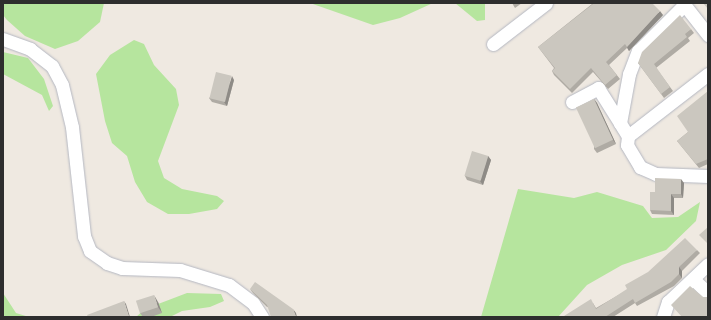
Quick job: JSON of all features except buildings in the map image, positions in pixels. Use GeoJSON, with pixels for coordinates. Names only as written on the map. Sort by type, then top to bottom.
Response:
{"type":"FeatureCollection","features":[{"type":"Feature","properties":{"kind":"street"},"geometry":{"type":"LineString","coordinates":[[493,44],[546,3]]}},
{"type":"Feature","properties":{"kind":"street"},"geometry":{"type":"LineString","coordinates":[[620,123],[630,74],[638,51],[684,4],[708,35]]}},
{"type":"Feature","properties":{"kind":"street"},"geometry":{"type":"LineString","coordinates":[[3,39],[30,49],[52,66],[62,85],[72,127],[84,236],[90,251],[107,263],[122,268],[180,270],[230,285],[253,303],[262,317]]}},
{"type":"Feature","properties":{"kind":"street"},"geometry":{"type":"LineString","coordinates":[[628,136],[708,74]]}},
{"type":"Feature","properties":{"kind":"street"},"geometry":{"type":"LineString","coordinates":[[572,102],[598,88],[628,136],[627,146],[640,167],[656,174],[708,176]]}},
{"type":"Feature","properties":{"kind":"street"},"geometry":{"type":"LineString","coordinates":[[663,317],[668,302],[708,264]]}},
{"type":"Feature","properties":{"kind":"street"},"geometry":{"type":"LineString","coordinates":[[693,279],[708,293]]}},
{"type":"Feature","properties":{"kind":"green space"},"geometry":{"type":"Polygon","coordinates":[[[3,3],[104,3],[100,22],[78,41],[55,49],[25,36],[3,15],[3,3]]]}},
{"type":"Feature","properties":{"kind":"green space"},"geometry":{"type":"Polygon","coordinates":[[[310,3],[433,3],[400,18],[373,25],[310,3]]]}},
{"type":"Feature","properties":{"kind":"green space"},"geometry":{"type":"Polygon","coordinates":[[[455,3],[485,3],[485,20],[477,21],[455,3]]]}},
{"type":"Feature","properties":{"kind":"green space"},"geometry":{"type":"Polygon","coordinates":[[[134,40],[144,44],[154,65],[176,89],[179,105],[158,161],[164,178],[182,189],[217,196],[224,201],[217,209],[189,214],[168,214],[147,202],[135,182],[127,156],[112,143],[105,121],[96,74],[110,55],[134,40]]]}},
{"type":"Feature","properties":{"kind":"green space"},"geometry":{"type":"Polygon","coordinates":[[[3,52],[28,58],[44,79],[53,106],[49,111],[42,95],[3,74],[3,52]]]}},
{"type":"Feature","properties":{"kind":"green space"},"geometry":{"type":"Polygon","coordinates":[[[518,189],[574,198],[597,192],[643,206],[652,218],[678,217],[700,202],[696,221],[666,250],[622,265],[587,285],[558,317],[481,317],[518,189]]]}},
{"type":"Feature","properties":{"kind":"green space"},"geometry":{"type":"Polygon","coordinates":[[[3,293],[16,313],[29,317],[3,317],[3,293]]]}},
{"type":"Feature","properties":{"kind":"green space"},"geometry":{"type":"Polygon","coordinates":[[[187,293],[221,294],[224,301],[210,307],[182,311],[170,317],[136,317],[145,309],[187,293]]]}}]}
